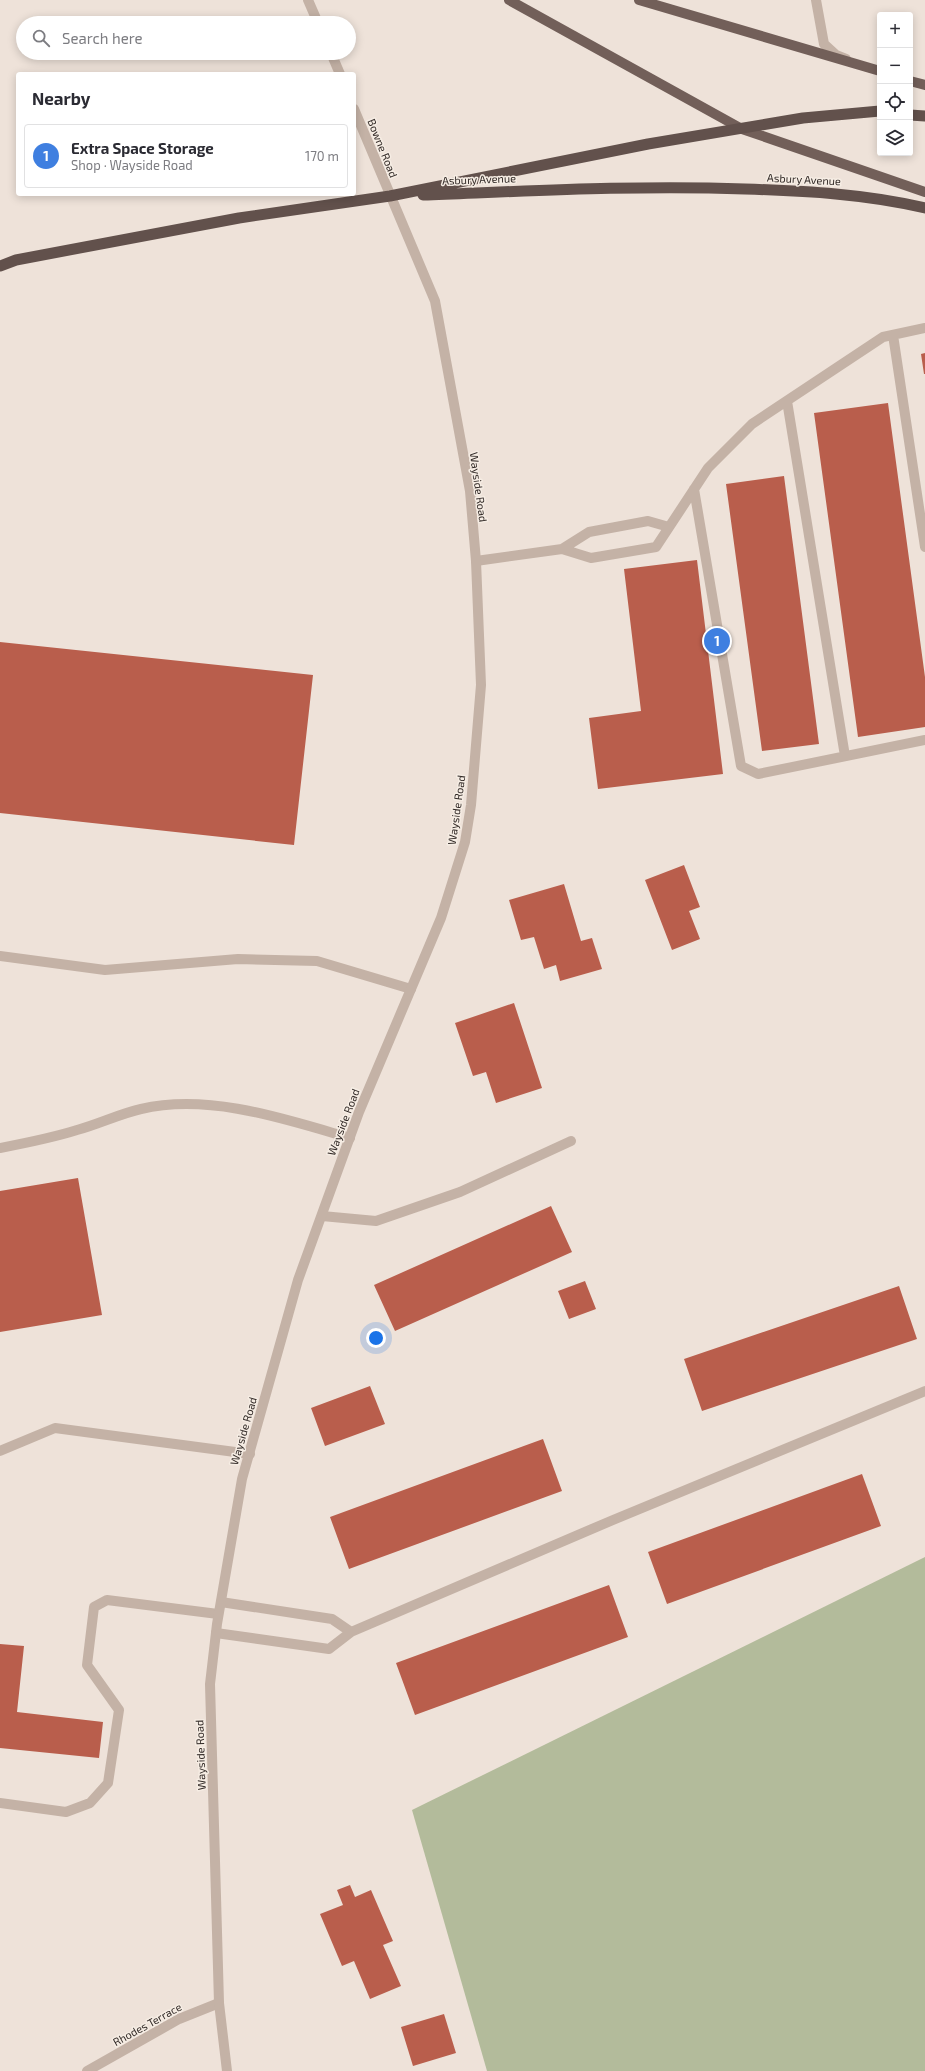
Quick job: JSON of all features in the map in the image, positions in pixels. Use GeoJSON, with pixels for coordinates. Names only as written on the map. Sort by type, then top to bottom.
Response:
{"type":"FeatureCollection","features":[{"type":"Feature","properties":{"kind":"highway","name":"Asbury Avenue"},"geometry":{"type":"LineString","coordinates":[[390,196],[648,144],[803,118],[877,111]]}},
{"type":"Feature","properties":{"kind":"highway"},"geometry":{"type":"LineString","coordinates":[[913,115],[925,116]]}},
{"type":"Feature","properties":{"kind":"highway","name":"Asbury Avenue"},"geometry":{"type":"LineString","coordinates":[[390,196],[596,188],[684,187],[818,192],[882,199],[925,208]]}},
{"type":"Feature","properties":{"kind":"highway"},"geometry":{"type":"LineString","coordinates":[[0,266],[16,260],[239,218],[390,196]]}},
{"type":"Feature","properties":{"kind":"main road","name":"Asbury Avenue"},"geometry":{"type":"LineString","coordinates":[[509,0],[742,129],[925,192]]}},
{"type":"Feature","properties":{"kind":"main road"},"geometry":{"type":"LineString","coordinates":[[646,1],[877,70]]}},
{"type":"Feature","properties":{"kind":"main road"},"geometry":{"type":"LineString","coordinates":[[913,82],[925,85]]}},
{"type":"Feature","properties":{"kind":"street"},"geometry":{"type":"LineString","coordinates":[[308,0],[315,16]]}},
{"type":"Feature","properties":{"kind":"street"},"geometry":{"type":"LineString","coordinates":[[816,0],[824,44],[836,54],[860,65]]}},
{"type":"Feature","properties":{"kind":"street"},"geometry":{"type":"LineString","coordinates":[[334,60],[339,72]]}},
{"type":"Feature","properties":{"kind":"street","name":"Bowne Road"},"geometry":{"type":"LineString","coordinates":[[356,114],[390,196]]}},
{"type":"Feature","properties":{"kind":"street","name":"Wayside Road"},"geometry":{"type":"LineString","coordinates":[[227,2071],[219,2003],[210,1684],[218,1614],[242,1480],[298,1280],[350,1138],[441,918],[465,842],[471,805],[481,685],[476,561],[470,491],[435,301],[390,196]]}},
{"type":"Feature","properties":{"kind":"street"},"geometry":{"type":"LineString","coordinates":[[562,549],[591,558],[656,547],[708,468],[752,424],[883,337],[925,328]]}},
{"type":"Feature","properties":{"kind":"street"},"geometry":{"type":"LineString","coordinates":[[893,335],[925,547]]}},
{"type":"Feature","properties":{"kind":"street"},"geometry":{"type":"LineString","coordinates":[[786,401],[845,756]]}},
{"type":"Feature","properties":{"kind":"street"},"geometry":{"type":"LineString","coordinates":[[694,489],[741,766],[758,774],[925,740]]}},
{"type":"Feature","properties":{"kind":"street"},"geometry":{"type":"LineString","coordinates":[[476,561],[562,549],[589,532],[648,521],[669,528]]}},
{"type":"Feature","properties":{"kind":"street"},"geometry":{"type":"LineString","coordinates":[[0,956],[105,970],[238,959],[317,961],[411,989]]}},
{"type":"Feature","properties":{"kind":"street"},"geometry":{"type":"LineString","coordinates":[[0,1148],[37,1141],[78,1130],[141,1109],[194,1103],[261,1113],[350,1138]]}},
{"type":"Feature","properties":{"kind":"street"},"geometry":{"type":"LineString","coordinates":[[322,1216],[376,1221],[460,1192],[571,1141]]}},
{"type":"Feature","properties":{"kind":"street"},"geometry":{"type":"LineString","coordinates":[[216,1633],[329,1649],[350,1632],[620,1517],[925,1391]]}},
{"type":"Feature","properties":{"kind":"street"},"geometry":{"type":"LineString","coordinates":[[0,1451],[55,1428],[250,1454]]}},
{"type":"Feature","properties":{"kind":"street"},"geometry":{"type":"LineString","coordinates":[[0,1803],[66,1812],[90,1803],[108,1783],[119,1710],[87,1665],[94,1608],[107,1600],[218,1614]]}},
{"type":"Feature","properties":{"kind":"street"},"geometry":{"type":"LineString","coordinates":[[221,1602],[332,1619],[350,1632]]}},
{"type":"Feature","properties":{"kind":"street","name":"Rhodes Terrace"},"geometry":{"type":"LineString","coordinates":[[87,2071],[179,2019],[219,2003]]}},
{"type":"Feature","properties":{"kind":"green space"},"geometry":{"type":"Polygon","coordinates":[[[925,1557],[925,2071],[487,2071],[412,1810],[925,1557]]]}},
{"type":"Feature","properties":{"kind":"building"},"geometry":{"type":"Polygon","coordinates":[[[925,353],[925,374],[924,374],[921,354],[925,353]]]}},
{"type":"Feature","properties":{"kind":"building"},"geometry":{"type":"Polygon","coordinates":[[[888,403],[925,677],[925,727],[858,737],[814,413],[888,403]]]}},
{"type":"Feature","properties":{"kind":"building"},"geometry":{"type":"Polygon","coordinates":[[[784,476],[819,744],[762,751],[726,484],[784,476]]]}},
{"type":"Feature","properties":{"kind":"building"},"geometry":{"type":"Polygon","coordinates":[[[697,560],[723,774],[598,789],[589,718],[641,711],[624,569],[697,560]]]}},
{"type":"Feature","properties":{"kind":"building"},"geometry":{"type":"Polygon","coordinates":[[[0,642],[313,675],[294,845],[0,813],[0,642]]]}},
{"type":"Feature","properties":{"kind":"building"},"geometry":{"type":"Polygon","coordinates":[[[684,865],[700,907],[689,911],[700,939],[672,950],[645,880],[684,865]]]}},
{"type":"Feature","properties":{"kind":"building"},"geometry":{"type":"Polygon","coordinates":[[[564,884],[581,941],[592,938],[602,969],[560,981],[556,965],[544,969],[534,937],[521,940],[509,900],[564,884]]]}},
{"type":"Feature","properties":{"kind":"building"},"geometry":{"type":"Polygon","coordinates":[[[514,1003],[542,1088],[496,1103],[486,1072],[473,1076],[455,1023],[514,1003]]]}},
{"type":"Feature","properties":{"kind":"building"},"geometry":{"type":"Polygon","coordinates":[[[78,1178],[102,1315],[0,1332],[0,1191],[78,1178]]]}},
{"type":"Feature","properties":{"kind":"building"},"geometry":{"type":"Polygon","coordinates":[[[551,1206],[572,1252],[395,1331],[374,1285],[551,1206]]]}},
{"type":"Feature","properties":{"kind":"building"},"geometry":{"type":"Polygon","coordinates":[[[585,1281],[596,1309],[569,1319],[558,1291],[585,1281]]]}},
{"type":"Feature","properties":{"kind":"building"},"geometry":{"type":"Polygon","coordinates":[[[899,1286],[917,1339],[702,1411],[684,1359],[899,1286]]]}},
{"type":"Feature","properties":{"kind":"building"},"geometry":{"type":"Polygon","coordinates":[[[370,1386],[385,1424],[325,1446],[311,1408],[370,1386]]]}},
{"type":"Feature","properties":{"kind":"building"},"geometry":{"type":"Polygon","coordinates":[[[543,1439],[562,1491],[349,1569],[330,1517],[543,1439]]]}},
{"type":"Feature","properties":{"kind":"building"},"geometry":{"type":"Polygon","coordinates":[[[862,1474],[881,1526],[667,1604],[648,1552],[862,1474]]]}},
{"type":"Feature","properties":{"kind":"building"},"geometry":{"type":"Polygon","coordinates":[[[609,1585],[628,1637],[415,1715],[396,1663],[609,1585]]]}},
{"type":"Feature","properties":{"kind":"building"},"geometry":{"type":"Polygon","coordinates":[[[0,1644],[24,1646],[17,1712],[103,1722],[99,1758],[0,1748],[0,1644]]]}},
{"type":"Feature","properties":{"kind":"building"},"geometry":{"type":"Polygon","coordinates":[[[350,1885],[355,1897],[371,1890],[393,1941],[383,1945],[401,1986],[370,1999],[354,1961],[342,1966],[320,1914],[343,1905],[337,1890],[350,1885]]]}},
{"type":"Feature","properties":{"kind":"building"},"geometry":{"type":"Polygon","coordinates":[[[444,2014],[456,2053],[413,2066],[401,2027],[444,2014]]]}},
{"type":"Feature","properties":{"kind":"place","name":"Extra Space Storage"},"geometry":{"type":"Point","coordinates":[717,641]}}]}
